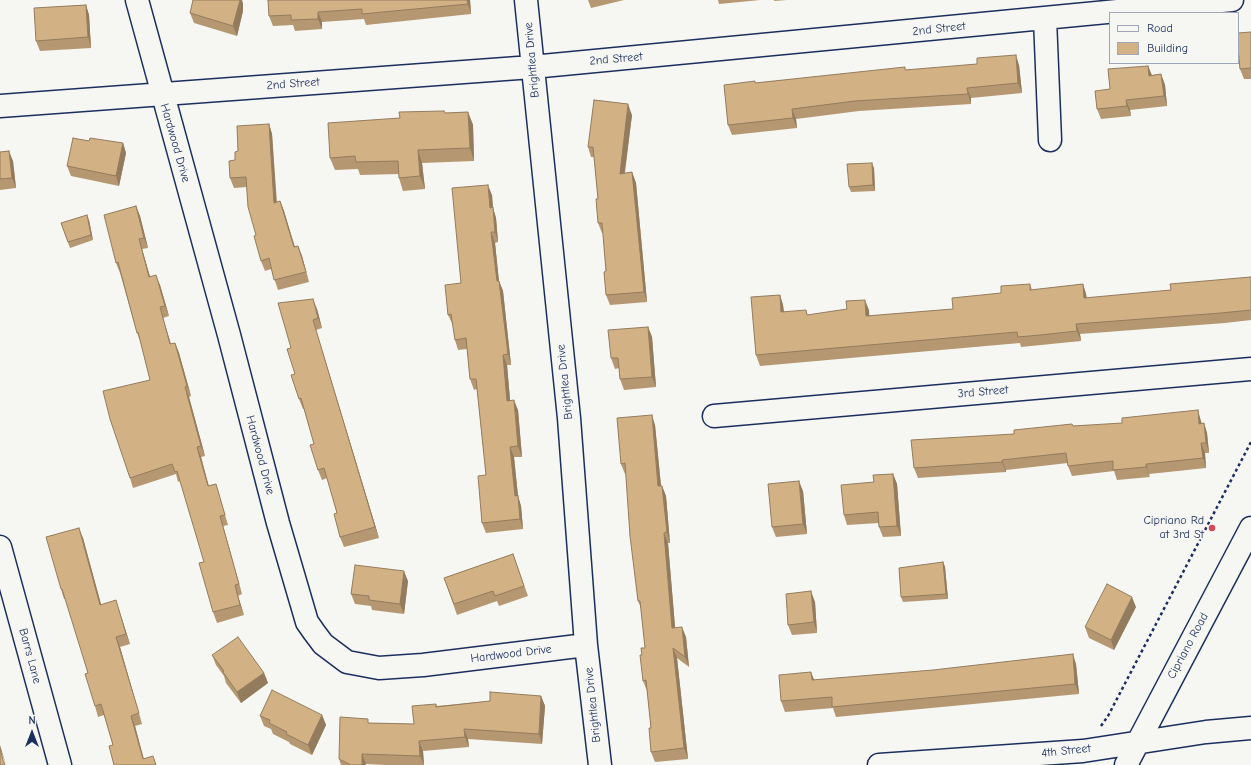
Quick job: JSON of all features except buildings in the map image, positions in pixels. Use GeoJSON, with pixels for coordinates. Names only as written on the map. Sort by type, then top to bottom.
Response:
{"type":"FeatureCollection","features":[{"type":"Feature","properties":{"kind":"street","name":"Hardwood Drive"},"geometry":{"type":"LineString","coordinates":[[137,0],[229,335],[280,531],[307,622],[322,644],[347,662],[379,668],[423,665],[586,645]]}},
{"type":"Feature","properties":{"kind":"street","name":"Brightlea Drive"},"geometry":{"type":"LineString","coordinates":[[526,0],[568,418],[586,645],[600,765]]}},
{"type":"Feature","properties":{"kind":"street","name":"2nd Street"},"geometry":{"type":"LineString","coordinates":[[1114,12],[1232,0]]}},
{"type":"Feature","properties":{"kind":"street","name":"2nd Street"},"geometry":{"type":"LineString","coordinates":[[0,106],[532,67],[1109,12]]}},
{"type":"Feature","properties":{"kind":"street"},"geometry":{"type":"LineString","coordinates":[[1045,19],[1050,140]]}},
{"type":"Feature","properties":{"kind":"street","name":"3rd Street"},"geometry":{"type":"LineString","coordinates":[[714,416],[1251,368]]}},
{"type":"Feature","properties":{"kind":"street","name":"Cipriano Road"},"geometry":{"type":"LineString","coordinates":[[1126,765],[1251,528]]}},
{"type":"Feature","properties":{"kind":"street","name":"Barrs Lane"},"geometry":{"type":"LineString","coordinates":[[0,547],[60,765]]}},
{"type":"Feature","properties":{"kind":"street","name":"4th Street"},"geometry":{"type":"LineString","coordinates":[[879,765],[1083,751],[1138,741],[1251,728]]}},
{"type":"Feature","properties":{"kind":"path"},"geometry":{"type":"LineString","coordinates":[[1083,751],[1108,716],[1251,442]]}},
{"type":"Feature","properties":{"kind":"place","name":"Cipriano Rd at 3rd St"},"geometry":{"type":"Point","coordinates":[1212,528]}}]}
